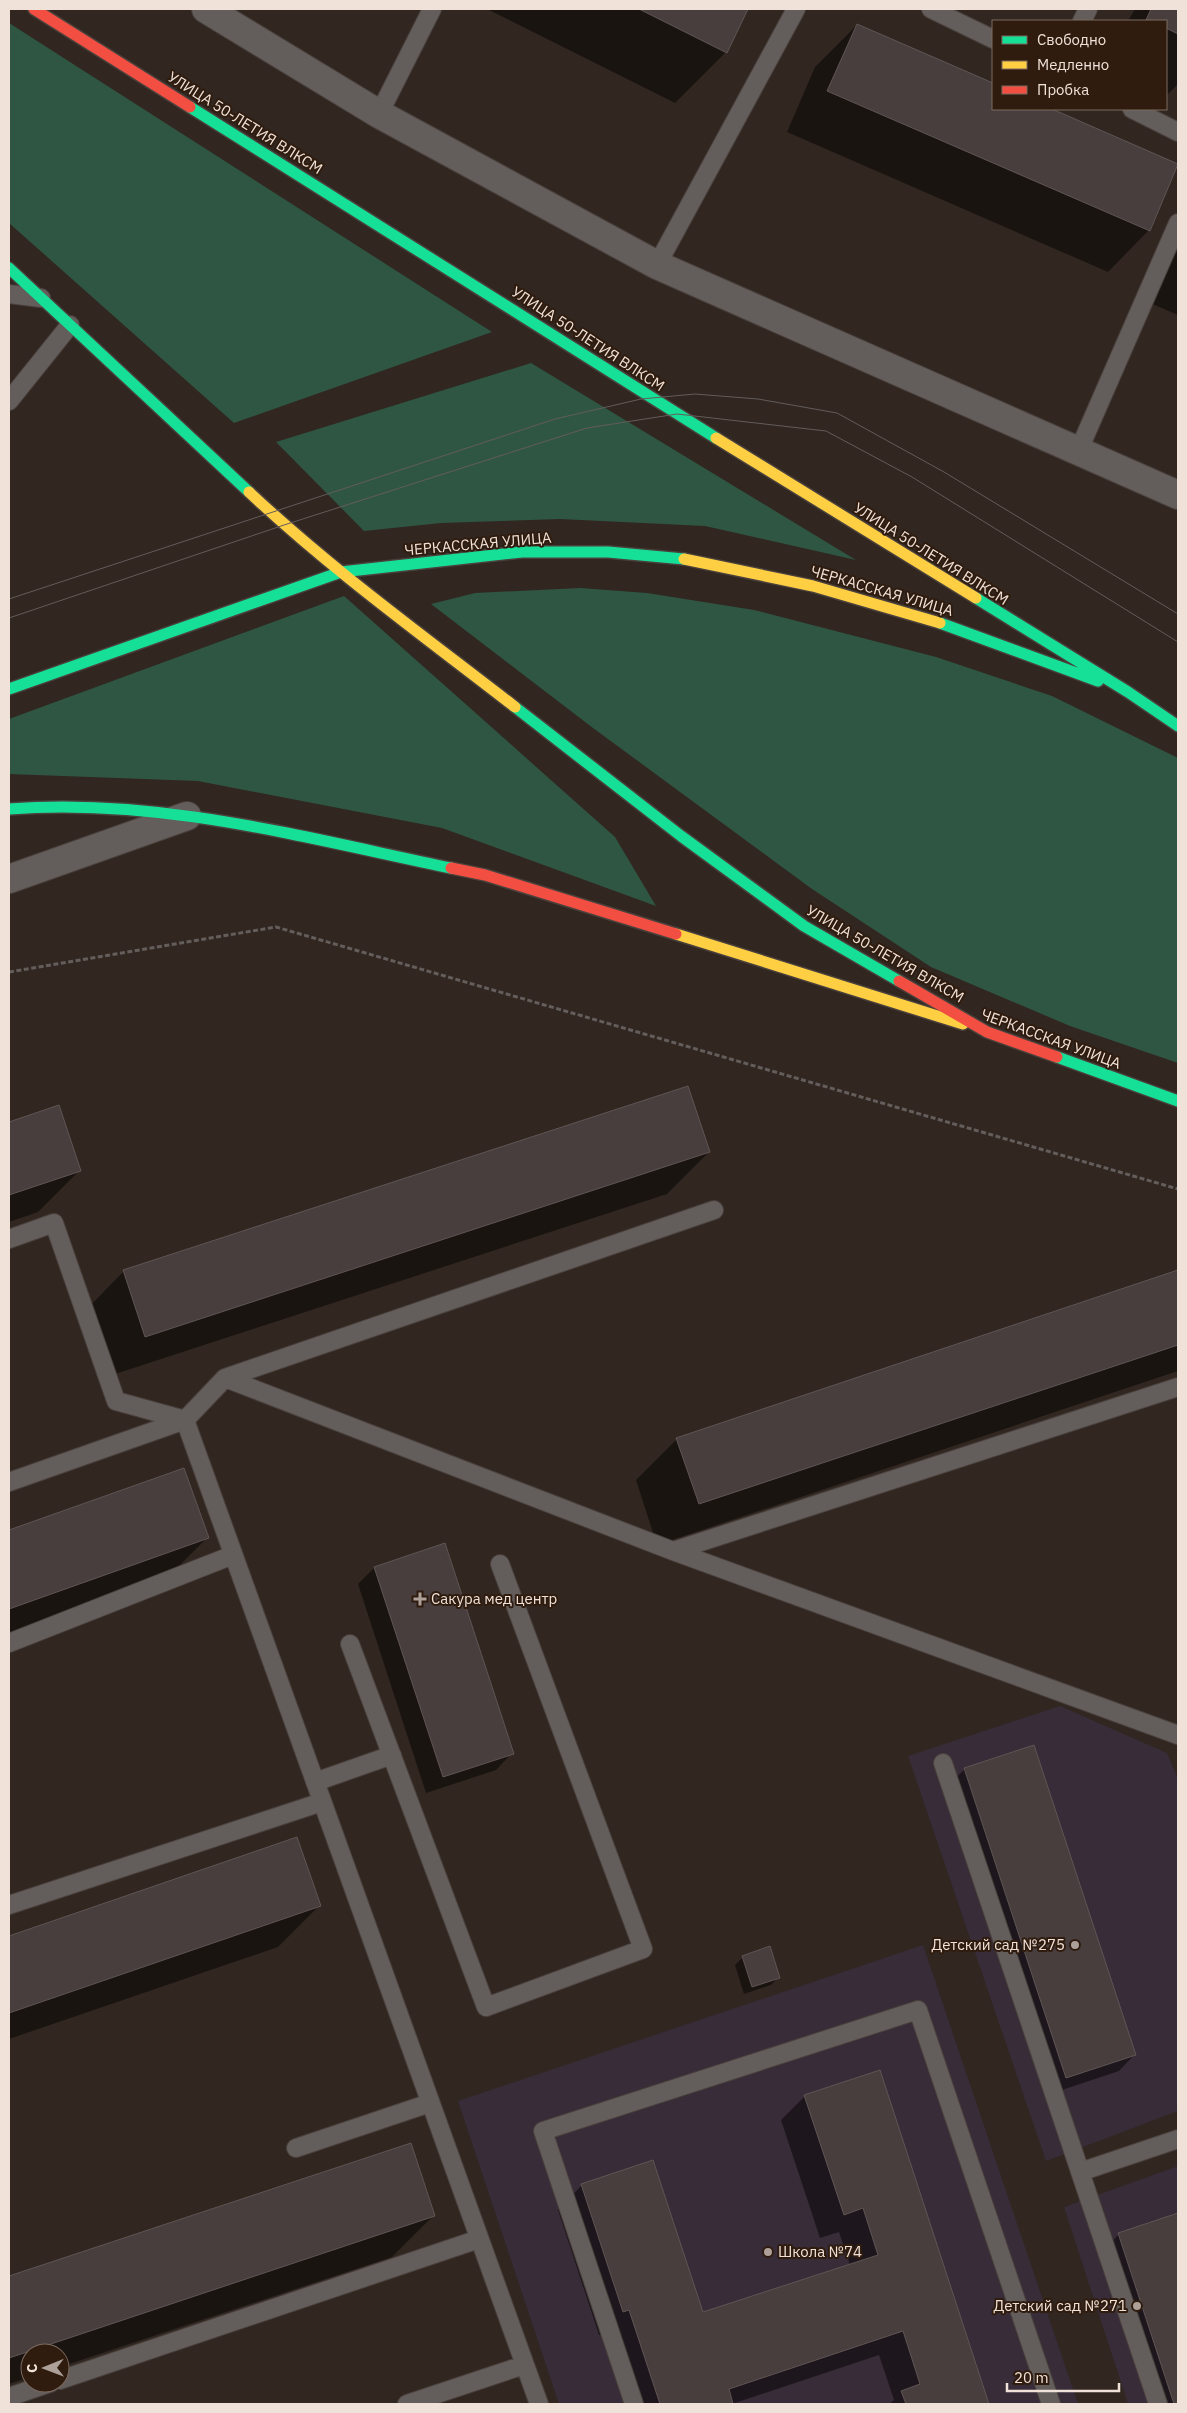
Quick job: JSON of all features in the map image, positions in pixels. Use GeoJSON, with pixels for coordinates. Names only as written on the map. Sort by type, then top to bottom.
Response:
{"type":"FeatureCollection","features":[{"type":"Feature","properties":{"kind":"main road","name":"УЛИЦА 50-ЛЕТИЯ ВЛКСМ"},"geometry":{"type":"LineString","coordinates":[[34,9],[552,332],[677,414],[1128,692]]}},
{"type":"Feature","properties":{"kind":"main road","name":"УЛИЦА 50-ЛЕТИЯ ВЛКСМ"},"geometry":{"type":"LineString","coordinates":[[9,268],[278,519],[341,572],[682,836],[804,926],[987,1032]]}},
{"type":"Feature","properties":{"kind":"main road","name":"ЧЕРКАССКАЯ УЛИЦА"},"geometry":{"type":"LineString","coordinates":[[9,689],[341,572],[522,552],[608,552],[679,558],[813,586],[942,623],[1128,692],[1178,726]]}},
{"type":"Feature","properties":{"kind":"main road","name":"ЧЕРКАССКАЯ УЛИЦА"},"geometry":{"type":"LineString","coordinates":[[9,809],[33,807],[134,809],[187,816],[234,823],[485,875],[987,1032],[1178,1101]]}},
{"type":"Feature","properties":{"kind":"street"},"geometry":{"type":"LineString","coordinates":[[206,9],[379,114],[656,265],[1178,495]]}},
{"type":"Feature","properties":{"kind":"street"},"geometry":{"type":"LineString","coordinates":[[9,879],[187,816]]}},
{"type":"Feature","properties":{"kind":"lane"},"geometry":{"type":"LineString","coordinates":[[379,114],[432,9]]}},
{"type":"Feature","properties":{"kind":"lane"},"geometry":{"type":"LineString","coordinates":[[656,265],[796,9]]}},
{"type":"Feature","properties":{"kind":"lane"},"geometry":{"type":"LineString","coordinates":[[941,11],[992,38]]}},
{"type":"Feature","properties":{"kind":"lane"},"geometry":{"type":"LineString","coordinates":[[1134,110],[1178,132]]}},
{"type":"Feature","properties":{"kind":"lane"},"geometry":{"type":"LineString","coordinates":[[1078,452],[1178,223]]}},
{"type":"Feature","properties":{"kind":"lane"},"geometry":{"type":"LineString","coordinates":[[9,294],[42,298]]}},
{"type":"Feature","properties":{"kind":"lane"},"geometry":{"type":"LineString","coordinates":[[9,401],[70,325]]}},
{"type":"Feature","properties":{"kind":"lane"},"geometry":{"type":"LineString","coordinates":[[9,1482],[186,1420],[225,1378],[714,1210]]}},
{"type":"Feature","properties":{"kind":"lane"},"geometry":{"type":"LineString","coordinates":[[9,1239],[54,1223],[116,1401],[186,1420]]}},
{"type":"Feature","properties":{"kind":"lane"},"geometry":{"type":"LineString","coordinates":[[225,1378],[673,1551],[1178,1735]]}},
{"type":"Feature","properties":{"kind":"lane"},"geometry":{"type":"LineString","coordinates":[[673,1551],[1178,1387]]}},
{"type":"Feature","properties":{"kind":"lane"},"geometry":{"type":"LineString","coordinates":[[186,1420],[539,2404]]}},
{"type":"Feature","properties":{"kind":"lane"},"geometry":{"type":"LineString","coordinates":[[9,1643],[234,1555]]}},
{"type":"Feature","properties":{"kind":"lane"},"geometry":{"type":"LineString","coordinates":[[350,1644],[486,2007],[643,1948],[500,1564]]}},
{"type":"Feature","properties":{"kind":"lane"},"geometry":{"type":"LineString","coordinates":[[315,1782],[392,1756]]}},
{"type":"Feature","properties":{"kind":"lane"},"geometry":{"type":"LineString","coordinates":[[943,1763],[1158,2404]]}},
{"type":"Feature","properties":{"kind":"lane"},"geometry":{"type":"LineString","coordinates":[[9,1905],[322,1802]]}},
{"type":"Feature","properties":{"kind":"lane"},"geometry":{"type":"LineString","coordinates":[[634,2404],[543,2131],[918,2010],[1051,2404]]}},
{"type":"Feature","properties":{"kind":"lane"},"geometry":{"type":"LineString","coordinates":[[296,2148],[430,2103]]}},
{"type":"Feature","properties":{"kind":"lane"},"geometry":{"type":"LineString","coordinates":[[1080,2172],[1178,2139]]}},
{"type":"Feature","properties":{"kind":"lane"},"geometry":{"type":"LineString","coordinates":[[70,2377],[479,2239]]}},
{"type":"Feature","properties":{"kind":"lane"},"geometry":{"type":"LineString","coordinates":[[407,2404],[524,2365]]}},
{"type":"Feature","properties":{"kind":"path"},"geometry":{"type":"LineString","coordinates":[[9,972],[276,926],[1178,1189]]}},
{"type":"Feature","properties":{"kind":"shaded area","name":"Детский сад №275"},"geometry":{"type":"Polygon","coordinates":[[[1060,1706],[1167,1753],[1178,1779],[1178,2111],[1046,2161],[908,1756],[1060,1706]]]}},
{"type":"Feature","properties":{"kind":"shaded area","name":"Школа №74"},"geometry":{"type":"Polygon","coordinates":[[[923,1945],[1078,2404],[559,2404],[458,2101],[923,1945]]]}},
{"type":"Feature","properties":{"kind":"shaded area","name":"Детский сад №271"},"geometry":{"type":"Polygon","coordinates":[[[1178,2166],[1178,2404],[1128,2404],[1064,2207],[1178,2166]]]}},
{"type":"Feature","properties":{"kind":"green space"},"geometry":{"type":"Polygon","coordinates":[[[9,23],[492,332],[234,423],[9,223],[9,23]]]}},
{"type":"Feature","properties":{"kind":"green space"},"geometry":{"type":"Polygon","coordinates":[[[531,363],[856,560],[705,526],[560,519],[441,523],[364,531],[276,442],[531,363]]]}},
{"type":"Feature","properties":{"kind":"green space"},"geometry":{"type":"Polygon","coordinates":[[[580,588],[647,593],[754,610],[936,657],[1052,696],[1178,758],[1178,1063],[1070,1026],[931,967],[812,889],[593,728],[431,604],[475,593],[580,588]]]}},
{"type":"Feature","properties":{"kind":"green space"},"geometry":{"type":"Polygon","coordinates":[[[344,596],[615,837],[656,906],[442,828],[198,781],[9,774],[9,719],[344,596]]]}},
{"type":"Feature","properties":{"kind":"building"},"geometry":{"type":"Polygon","coordinates":[[[639,9],[748,9],[727,53],[639,9]]]}},
{"type":"Feature","properties":{"kind":"building"},"geometry":{"type":"Polygon","coordinates":[[[1151,9],[1178,9],[1178,34],[1167,28],[1167,20],[1146,20],[1151,9]]]}},
{"type":"Feature","properties":{"kind":"building"},"geometry":{"type":"Polygon","coordinates":[[[857,24],[992,83],[992,110],[1054,110],[1178,164],[1150,231],[827,91],[857,24]]]}},
{"type":"Feature","properties":{"kind":"building"},"geometry":{"type":"Polygon","coordinates":[[[688,1086],[710,1152],[145,1337],[123,1270],[688,1086]]]}},
{"type":"Feature","properties":{"kind":"building"},"geometry":{"type":"Polygon","coordinates":[[[59,1105],[81,1171],[9,1195],[9,1122],[59,1105]]]}},
{"type":"Feature","properties":{"kind":"building"},"geometry":{"type":"Polygon","coordinates":[[[1178,1270],[1178,1345],[699,1504],[676,1438],[1178,1270]]]}},
{"type":"Feature","properties":{"kind":"building"},"geometry":{"type":"Polygon","coordinates":[[[184,1468],[209,1538],[9,1609],[9,1530],[184,1468]]]}},
{"type":"Feature","properties":{"kind":"building"},"geometry":{"type":"Polygon","coordinates":[[[445,1543],[514,1754],[443,1777],[374,1567],[445,1543]]]}},
{"type":"Feature","properties":{"kind":"building"},"geometry":{"type":"Polygon","coordinates":[[[1034,1745],[1136,2055],[1066,2078],[964,1768],[1034,1745]]]}},
{"type":"Feature","properties":{"kind":"building"},"geometry":{"type":"Polygon","coordinates":[[[297,1837],[321,1906],[9,2013],[9,1936],[297,1837]]]}},
{"type":"Feature","properties":{"kind":"building"},"geometry":{"type":"Polygon","coordinates":[[[770,1946],[780,1978],[752,1987],[742,1956],[770,1946]]]}},
{"type":"Feature","properties":{"kind":"building"},"geometry":{"type":"Polygon","coordinates":[[[880,2070],[989,2404],[906,2404],[901,2391],[920,2384],[903,2331],[729,2389],[733,2404],[660,2404],[629,2310],[623,2312],[581,2184],[653,2160],[703,2312],[878,2255],[863,2208],[844,2215],[804,2095],[880,2070]]]}},
{"type":"Feature","properties":{"kind":"building"},"geometry":{"type":"Polygon","coordinates":[[[411,2143],[435,2216],[54,2343],[20,2343],[20,2354],[9,2358],[9,2276],[411,2143]]]}},
{"type":"Feature","properties":{"kind":"building"},"geometry":{"type":"Polygon","coordinates":[[[1178,2213],[1178,2404],[1174,2404],[1118,2233],[1178,2213]]]}},
{"type":"Feature","properties":{"kind":"tram line"},"geometry":{"type":"LineString","coordinates":[[9,599],[555,419],[641,399],[695,394],[758,399],[837,413],[944,472],[1178,614]]}},
{"type":"Feature","properties":{"kind":"tram line"},"geometry":{"type":"LineString","coordinates":[[9,618],[284,525],[587,428],[677,414],[826,431],[912,477],[1178,642]]}},
{"type":"Feature","properties":{"kind":"traffic: fast"},"geometry":{"type":"LineString","coordinates":[[190,107],[716,438]]}},
{"type":"Feature","properties":{"kind":"traffic: fast"},"geometry":{"type":"LineString","coordinates":[[9,268],[249,492]]}},
{"type":"Feature","properties":{"kind":"traffic: fast"},"geometry":{"type":"LineString","coordinates":[[9,689],[341,572],[522,552],[608,552],[684,559]]}},
{"type":"Feature","properties":{"kind":"traffic: fast"},"geometry":{"type":"LineString","coordinates":[[976,598],[1128,692],[1178,726]]}},
{"type":"Feature","properties":{"kind":"traffic: fast"},"geometry":{"type":"LineString","coordinates":[[940,623],[1098,681]]}},
{"type":"Feature","properties":{"kind":"traffic: fast"},"geometry":{"type":"LineString","coordinates":[[515,707],[681,836],[804,926],[899,981]]}},
{"type":"Feature","properties":{"kind":"traffic: fast"},"geometry":{"type":"LineString","coordinates":[[9,809],[65,807],[121,809],[176,814],[287,833],[451,868]]}},
{"type":"Feature","properties":{"kind":"traffic: fast"},"geometry":{"type":"LineString","coordinates":[[1057,1057],[1178,1101]]}},
{"type":"Feature","properties":{"kind":"traffic: slow"},"geometry":{"type":"LineString","coordinates":[[716,438],[976,598]]}},
{"type":"Feature","properties":{"kind":"traffic: slow"},"geometry":{"type":"LineString","coordinates":[[249,492],[346,576],[515,707]]}},
{"type":"Feature","properties":{"kind":"traffic: slow"},"geometry":{"type":"LineString","coordinates":[[684,559],[813,586],[940,623]]}},
{"type":"Feature","properties":{"kind":"traffic: slow"},"geometry":{"type":"LineString","coordinates":[[676,934],[963,1024]]}},
{"type":"Feature","properties":{"kind":"traffic: jam"},"geometry":{"type":"LineString","coordinates":[[34,9],[190,107]]}},
{"type":"Feature","properties":{"kind":"traffic: jam"},"geometry":{"type":"LineString","coordinates":[[451,868],[485,875],[676,934]]}},
{"type":"Feature","properties":{"kind":"traffic: jam"},"geometry":{"type":"LineString","coordinates":[[899,981],[987,1032],[1057,1057]]}},
{"type":"Feature","properties":{"kind":"place","name":"Сакура мед центр"},"geometry":{"type":"Point","coordinates":[420,1599]}},
{"type":"Feature","properties":{"kind":"place","name":"Детский сад №275"},"geometry":{"type":"Point","coordinates":[1075,1945]}},
{"type":"Feature","properties":{"kind":"place","name":"Школа №74"},"geometry":{"type":"Point","coordinates":[768,2252]}},
{"type":"Feature","properties":{"kind":"place","name":"Детский сад №271"},"geometry":{"type":"Point","coordinates":[1137,2306]}}]}
